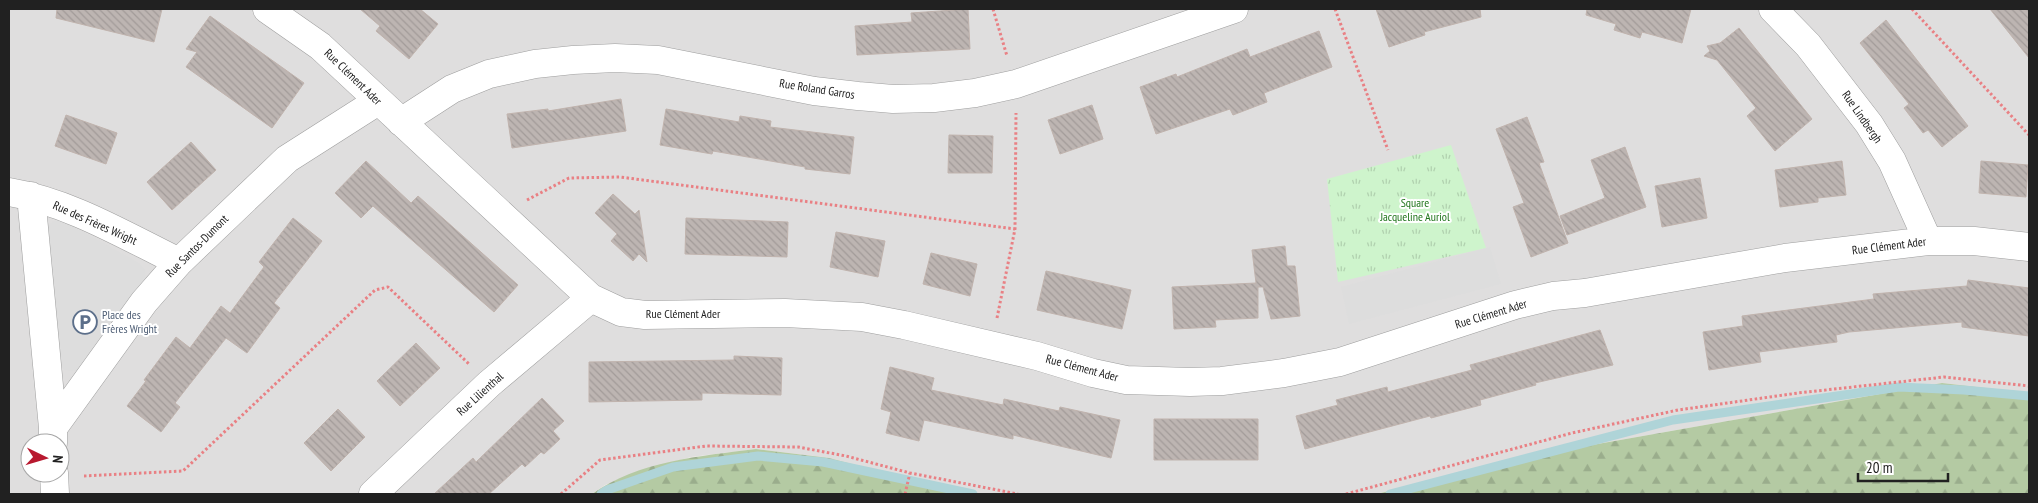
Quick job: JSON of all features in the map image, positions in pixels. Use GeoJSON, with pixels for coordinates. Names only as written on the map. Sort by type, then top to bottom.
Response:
{"type":"FeatureCollection","features":[{"type":"Feature","properties":{"kind":"street","name":"Rue Clément Ader"},"geometry":{"type":"LineString","coordinates":[[267,9],[320,46],[591,298],[621,312],[645,315],[785,313],[862,317],[991,345],[1037,356],[1093,373],[1126,380],[1222,381],[1284,373],[1340,362],[1514,305],[1553,296],[1585,294],[1785,258],[1928,241],[1974,241],[2029,246]]}},
{"type":"Feature","properties":{"kind":"street","name":"Rue Roland Garros"},"geometry":{"type":"LineString","coordinates":[[401,122],[452,89],[489,74],[535,64],[573,60],[615,58],[658,60],[814,90],[894,98],[942,97],[975,93],[1016,84],[1234,9]]}},
{"type":"Feature","properties":{"kind":"street","name":"Rue Lindbergh"},"geometry":{"type":"LineString","coordinates":[[1773,9],[1808,45],[1869,124],[1892,161],[1928,241]]}},
{"type":"Feature","properties":{"kind":"street","name":"Rue Santos-Dumont"},"geometry":{"type":"LineString","coordinates":[[55,433],[144,302],[179,262],[287,159],[378,101]]}},
{"type":"Feature","properties":{"kind":"street","name":"Rue Santos-Dumont"},"geometry":{"type":"LineString","coordinates":[[20,194],[53,433]]}},
{"type":"Feature","properties":{"kind":"street","name":"Rue des Frères Wright"},"geometry":{"type":"LineString","coordinates":[[20,194],[68,208],[179,262]]}},
{"type":"Feature","properties":{"kind":"street","name":"Rue Lilienthal"},"geometry":{"type":"LineString","coordinates":[[373,494],[489,384],[591,298]]}},
{"type":"Feature","properties":{"kind":"path"},"geometry":{"type":"LineString","coordinates":[[991,345],[1015,229],[1016,84],[993,9]]}},
{"type":"Feature","properties":{"kind":"path"},"geometry":{"type":"LineString","coordinates":[[1335,9],[1388,150]]}},
{"type":"Feature","properties":{"kind":"path"},"geometry":{"type":"LineString","coordinates":[[1912,9],[2029,134]]}},
{"type":"Feature","properties":{"kind":"path"},"geometry":{"type":"LineString","coordinates":[[502,214],[569,178],[620,177],[1015,229]]}},
{"type":"Feature","properties":{"kind":"path"},"geometry":{"type":"LineString","coordinates":[[70,481],[182,471],[375,290],[388,287],[489,384]]}},
{"type":"Feature","properties":{"kind":"path"},"geometry":{"type":"LineString","coordinates":[[1346,494],[1572,433],[1678,410],[1798,392],[1944,377],[2029,386]]}},
{"type":"Feature","properties":{"kind":"path"},"geometry":{"type":"LineString","coordinates":[[561,494],[600,460],[706,446],[798,447],[846,456],[910,473],[1018,494]]}},
{"type":"Feature","properties":{"kind":"path"},"geometry":{"type":"LineString","coordinates":[[905,494],[910,473]]}},
{"type":"Feature","properties":{"kind":"shaded area"},"geometry":{"type":"Polygon","coordinates":[[[9,9],[2029,9],[2029,393],[1942,383],[1513,459],[1377,494],[967,494],[829,458],[756,449],[691,457],[639,471],[605,485],[592,494],[9,494],[9,9]]]}},
{"type":"Feature","properties":{"kind":"shaded area","name":"Place des Frères Wright"},"geometry":{"type":"Polygon","coordinates":[[[60,219],[139,263],[145,270],[146,280],[77,371],[65,370],[59,364],[47,228],[52,222],[60,219]]]}},
{"type":"Feature","properties":{"kind":"shaded area"},"geometry":{"type":"Polygon","coordinates":[[[1490,247],[1501,284],[1349,324],[1341,287],[1490,247]]]}},
{"type":"Feature","properties":{"kind":"green space","name":"Square Jacqueline Auriol"},"geometry":{"type":"Polygon","coordinates":[[[1451,145],[1486,248],[1338,282],[1327,179],[1451,145]]]}},
{"type":"Feature","properties":{"kind":"green space"},"geometry":{"type":"Polygon","coordinates":[[[1942,383],[2029,393],[2029,494],[1377,494],[1513,459],[1942,383]]]}},
{"type":"Feature","properties":{"kind":"green space"},"geometry":{"type":"Polygon","coordinates":[[[756,449],[829,458],[967,494],[592,494],[629,474],[650,467],[692,458],[756,449]]]}},
{"type":"Feature","properties":{"kind":"building"},"geometry":{"type":"Polygon","coordinates":[[[57,9],[162,9],[154,42],[56,18],[57,9]]]}},
{"type":"Feature","properties":{"kind":"building"},"geometry":{"type":"Polygon","coordinates":[[[360,9],[420,9],[438,24],[409,59],[376,31],[380,26],[360,9]]]}},
{"type":"Feature","properties":{"kind":"building"},"geometry":{"type":"Polygon","coordinates":[[[968,9],[970,49],[857,55],[855,26],[912,22],[911,13],[968,9]]]}},
{"type":"Feature","properties":{"kind":"building"},"geometry":{"type":"Polygon","coordinates":[[[1376,9],[1480,9],[1481,17],[1424,32],[1425,35],[1389,47],[1376,9]]]}},
{"type":"Feature","properties":{"kind":"building"},"geometry":{"type":"Polygon","coordinates":[[[1587,9],[1691,9],[1682,43],[1642,32],[1640,38],[1614,30],[1616,24],[1586,15],[1587,9]]]}},
{"type":"Feature","properties":{"kind":"building"},"geometry":{"type":"Polygon","coordinates":[[[1990,9],[2029,9],[2029,58],[1990,9]]]}},
{"type":"Feature","properties":{"kind":"building"},"geometry":{"type":"Polygon","coordinates":[[[210,16],[304,83],[272,128],[186,67],[197,52],[186,49],[210,16]]]}},
{"type":"Feature","properties":{"kind":"building"},"geometry":{"type":"Polygon","coordinates":[[[1886,20],[1968,126],[1942,147],[1928,130],[1923,133],[1904,108],[1909,104],[1860,43],[1886,20]]]}},
{"type":"Feature","properties":{"kind":"building"},"geometry":{"type":"Polygon","coordinates":[[[1739,28],[1812,119],[1775,151],[1747,116],[1756,108],[1717,60],[1704,56],[1710,51],[1707,46],[1720,43],[1739,28]]]}},
{"type":"Feature","properties":{"kind":"building"},"geometry":{"type":"Polygon","coordinates":[[[1319,31],[1332,67],[1264,93],[1267,102],[1233,115],[1230,109],[1156,134],[1140,87],[1176,74],[1177,77],[1247,49],[1250,57],[1319,31]]]}},
{"type":"Feature","properties":{"kind":"building"},"geometry":{"type":"Polygon","coordinates":[[[621,99],[626,131],[512,148],[507,114],[548,109],[548,111],[621,99]]]}},
{"type":"Feature","properties":{"kind":"building"},"geometry":{"type":"Polygon","coordinates":[[[1092,105],[1103,139],[1060,154],[1048,120],[1092,105]]]}},
{"type":"Feature","properties":{"kind":"building"},"geometry":{"type":"Polygon","coordinates":[[[666,109],[739,122],[740,116],[771,121],[770,127],[854,137],[850,174],[805,169],[805,167],[713,151],[712,154],[660,145],[666,109]]]}},
{"type":"Feature","properties":{"kind":"building"},"geometry":{"type":"Polygon","coordinates":[[[66,115],[117,133],[106,164],[55,146],[66,115]]]}},
{"type":"Feature","properties":{"kind":"building"},"geometry":{"type":"Polygon","coordinates":[[[1527,117],[1544,162],[1539,163],[1568,243],[1531,257],[1513,207],[1524,203],[1496,129],[1527,117]]]}},
{"type":"Feature","properties":{"kind":"building"},"geometry":{"type":"Polygon","coordinates":[[[949,135],[993,136],[992,173],[948,173],[949,135]]]}},
{"type":"Feature","properties":{"kind":"building"},"geometry":{"type":"Polygon","coordinates":[[[191,142],[216,170],[172,210],[147,182],[191,142]]]}},
{"type":"Feature","properties":{"kind":"building"},"geometry":{"type":"Polygon","coordinates":[[[1625,147],[1646,207],[1567,235],[1560,216],[1605,198],[1591,160],[1625,147]]]}},
{"type":"Feature","properties":{"kind":"building"},"geometry":{"type":"Polygon","coordinates":[[[366,161],[411,203],[418,196],[518,285],[494,312],[373,206],[361,218],[335,193],[366,161]]]}},
{"type":"Feature","properties":{"kind":"building"},"geometry":{"type":"Polygon","coordinates":[[[1842,161],[1846,195],[1818,198],[1818,202],[1780,207],[1775,170],[1842,161]]]}},
{"type":"Feature","properties":{"kind":"building"},"geometry":{"type":"Polygon","coordinates":[[[1981,161],[2028,165],[2026,197],[1979,193],[1981,161]]]}},
{"type":"Feature","properties":{"kind":"building"},"geometry":{"type":"Polygon","coordinates":[[[1700,178],[1707,218],[1662,227],[1655,186],[1700,178]]]}},
{"type":"Feature","properties":{"kind":"building"},"geometry":{"type":"Polygon","coordinates":[[[613,194],[635,214],[639,210],[647,262],[639,254],[633,261],[611,241],[617,234],[595,213],[613,194]]]}},
{"type":"Feature","properties":{"kind":"building"},"geometry":{"type":"Polygon","coordinates":[[[293,218],[322,241],[274,303],[280,308],[247,353],[226,338],[175,403],[180,407],[161,432],[127,406],[176,337],[190,348],[221,306],[230,313],[264,267],[259,262],[293,218]]]}},
{"type":"Feature","properties":{"kind":"building"},"geometry":{"type":"Polygon","coordinates":[[[686,218],[788,222],[787,257],[685,254],[686,218]]]}},
{"type":"Feature","properties":{"kind":"building"},"geometry":{"type":"Polygon","coordinates":[[[836,232],[885,241],[878,277],[830,267],[836,232]]]}},
{"type":"Feature","properties":{"kind":"building"},"geometry":{"type":"Polygon","coordinates":[[[1285,246],[1287,266],[1295,266],[1300,316],[1271,319],[1263,287],[1258,287],[1258,318],[1215,320],[1216,327],[1174,329],[1172,287],[1256,283],[1252,250],[1285,246]]]}},
{"type":"Feature","properties":{"kind":"building"},"geometry":{"type":"Polygon","coordinates":[[[931,253],[977,264],[970,296],[923,284],[931,253]]]}},
{"type":"Feature","properties":{"kind":"building"},"geometry":{"type":"Polygon","coordinates":[[[1046,271],[1131,290],[1122,329],[1037,310],[1046,271]]]}},
{"type":"Feature","properties":{"kind":"building"},"geometry":{"type":"Polygon","coordinates":[[[1968,280],[2029,288],[2029,336],[1962,327],[1962,322],[1849,332],[1836,335],[1837,342],[1759,352],[1761,362],[1709,370],[1703,332],[1743,326],[1742,316],[1874,299],[1873,294],[1967,286],[1968,280]]]}},
{"type":"Feature","properties":{"kind":"building"},"geometry":{"type":"Polygon","coordinates":[[[1600,330],[1613,365],[1535,383],[1536,385],[1480,400],[1481,405],[1431,418],[1430,416],[1305,449],[1296,416],[1338,405],[1336,400],[1387,387],[1388,392],[1472,370],[1470,365],[1600,330]]]}},
{"type":"Feature","properties":{"kind":"building"},"geometry":{"type":"Polygon","coordinates":[[[416,343],[440,368],[400,406],[377,381],[416,343]]]}},
{"type":"Feature","properties":{"kind":"building"},"geometry":{"type":"Polygon","coordinates":[[[734,356],[782,358],[781,395],[702,393],[702,400],[589,402],[589,362],[734,360],[734,356]]]}},
{"type":"Feature","properties":{"kind":"building"},"geometry":{"type":"Polygon","coordinates":[[[890,367],[934,378],[931,390],[1003,405],[1004,399],[1059,411],[1060,407],[1120,420],[1111,458],[1013,435],[1013,439],[924,420],[919,441],[886,433],[891,412],[881,409],[890,367]]]}},
{"type":"Feature","properties":{"kind":"building"},"geometry":{"type":"Polygon","coordinates":[[[542,398],[564,421],[553,431],[560,439],[544,454],[541,452],[525,467],[522,464],[489,494],[434,494],[473,458],[476,462],[542,398]]]}},
{"type":"Feature","properties":{"kind":"building"},"geometry":{"type":"Polygon","coordinates":[[[338,409],[365,437],[331,471],[304,443],[338,409]]]}},
{"type":"Feature","properties":{"kind":"building"},"geometry":{"type":"Polygon","coordinates":[[[1154,419],[1258,419],[1258,460],[1154,460],[1154,419]]]}},
{"type":"Feature","properties":{"kind":"waterway"},"geometry":{"type":"LineString","coordinates":[[1390,494],[1673,420],[1899,387],[2029,396]]}},
{"type":"Feature","properties":{"kind":"waterway"},"geometry":{"type":"LineString","coordinates":[[601,494],[607,490],[673,467],[758,456],[823,462],[973,494]]}},
{"type":"Feature","properties":{"kind":"place","name":"Place des Frères Wright"},"geometry":{"type":"Point","coordinates":[85,322]}}]}
